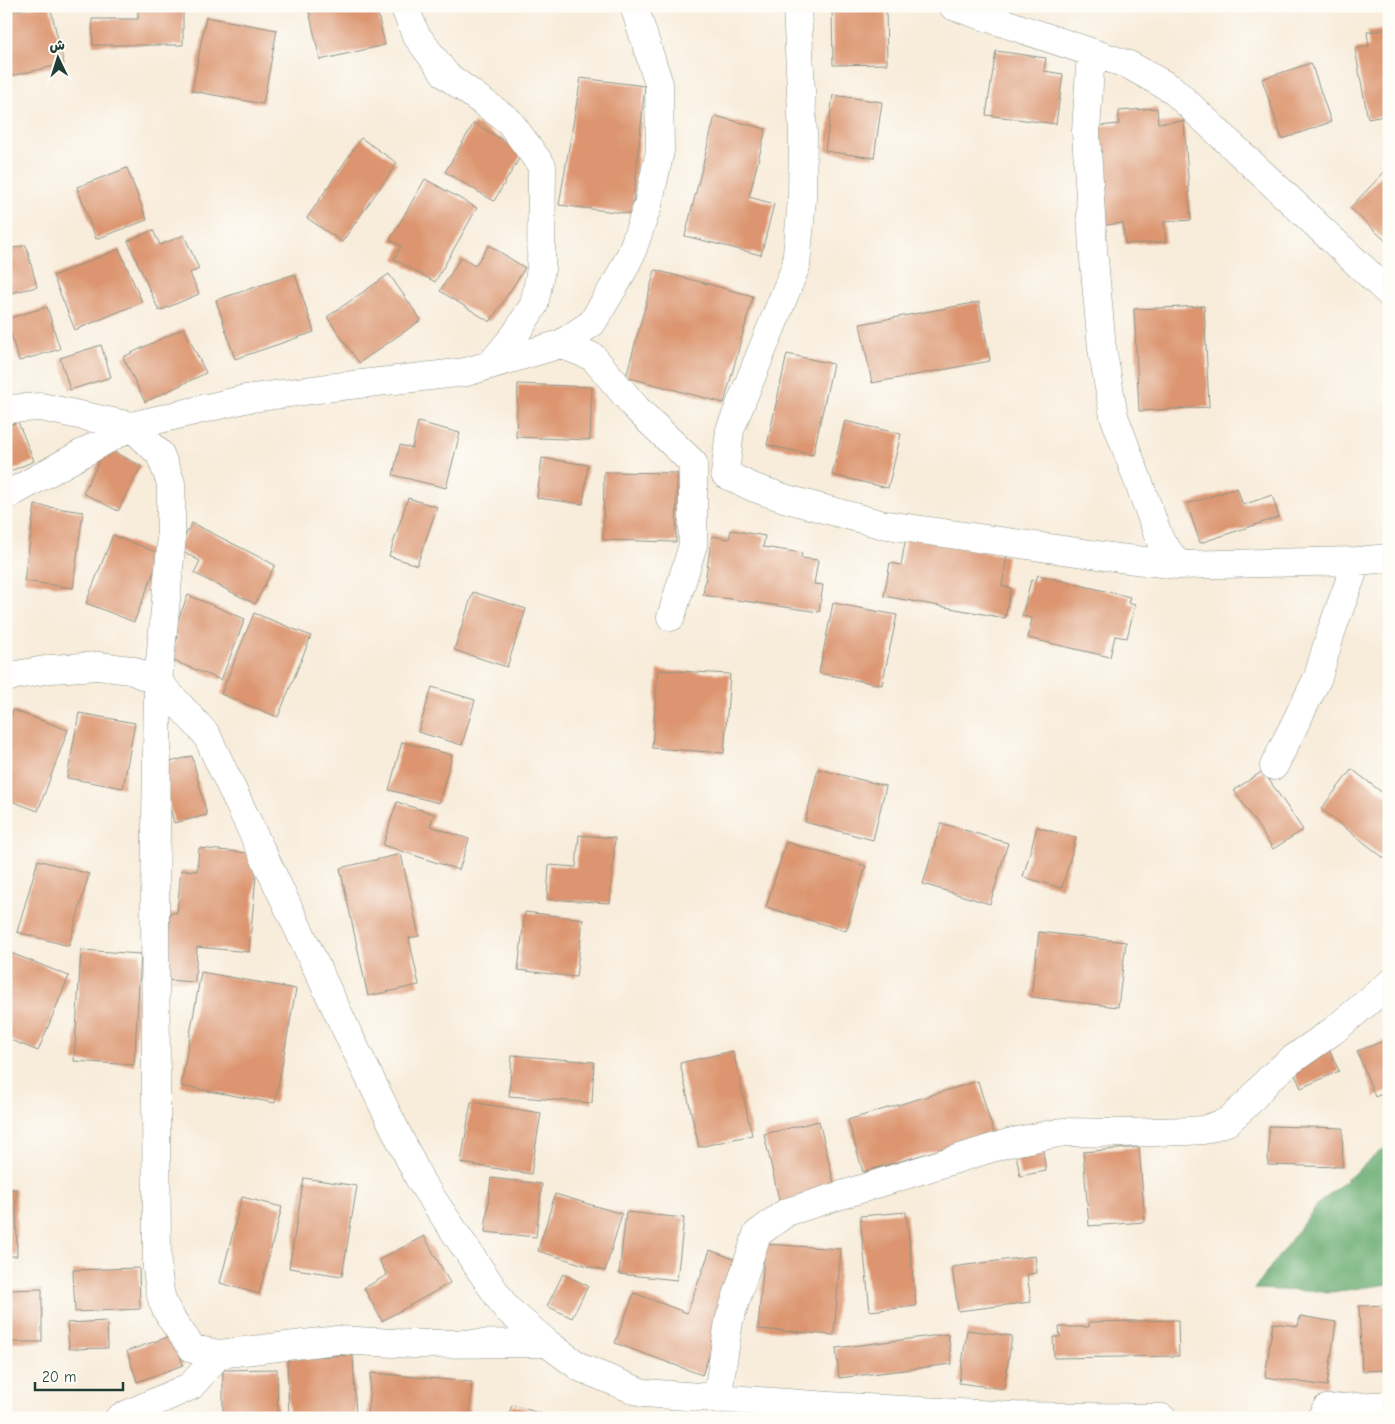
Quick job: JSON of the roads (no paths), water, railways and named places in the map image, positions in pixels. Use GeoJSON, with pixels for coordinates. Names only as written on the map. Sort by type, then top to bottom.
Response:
{"type":"FeatureCollection","features":[{"type":"Feature","properties":{"kind":"street"},"geometry":{"type":"LineString","coordinates":[[404,6],[416,34],[446,76],[509,121],[542,166],[541,269],[534,305],[515,336],[490,365]]}},
{"type":"Feature","properties":{"kind":"street"},"geometry":{"type":"LineString","coordinates":[[6,496],[131,426],[245,399],[466,372],[561,344],[592,323],[631,254],[648,205],[660,151],[659,84],[634,6]]}},
{"type":"Feature","properties":{"kind":"street"},"geometry":{"type":"LineString","coordinates":[[797,6],[803,135],[802,199],[796,266],[730,430],[725,474],[752,487],[787,499],[880,524],[1120,558],[1178,565],[1357,561],[1389,558]]}},
{"type":"Feature","properties":{"kind":"street"},"geometry":{"type":"LineString","coordinates":[[953,6],[1129,65],[1172,89],[1389,293]]}},
{"type":"Feature","properties":{"kind":"street"},"geometry":{"type":"LineString","coordinates":[[1091,52],[1086,132],[1093,248],[1102,348],[1114,416],[1160,540],[1178,565]]}},
{"type":"Feature","properties":{"kind":"street"},"geometry":{"type":"LineString","coordinates":[[561,344],[593,357],[637,409],[693,462],[693,545],[671,617]]}},
{"type":"Feature","properties":{"kind":"street"},"geometry":{"type":"LineString","coordinates":[[6,409],[41,407],[131,426],[160,454],[171,483],[171,548],[158,682],[155,901],[157,1269],[164,1305],[176,1326],[193,1349],[219,1354],[337,1340],[414,1344],[547,1343]]}},
{"type":"Feature","properties":{"kind":"street"},"geometry":{"type":"LineString","coordinates":[[1274,766],[1318,677],[1331,632],[1357,561]]}},
{"type":"Feature","properties":{"kind":"street"},"geometry":{"type":"LineString","coordinates":[[6,678],[52,669],[98,666],[131,670],[158,682],[206,734],[350,1038],[421,1182],[506,1308],[547,1343],[581,1368],[644,1394],[1014,1417],[1162,1418]]}},
{"type":"Feature","properties":{"kind":"street"},"geometry":{"type":"LineString","coordinates":[[717,1400],[729,1321],[757,1234],[787,1212],[1008,1143],[1063,1132],[1187,1131],[1203,1130],[1227,1122],[1248,1103],[1270,1078],[1290,1061],[1334,1030],[1389,984]]}},
{"type":"Feature","properties":{"kind":"street"},"geometry":{"type":"LineString","coordinates":[[119,1418],[191,1386],[219,1354]]}},
{"type":"Feature","properties":{"kind":"street"},"geometry":{"type":"LineString","coordinates":[[1321,1418],[1326,1409],[1389,1405]]}}]}
